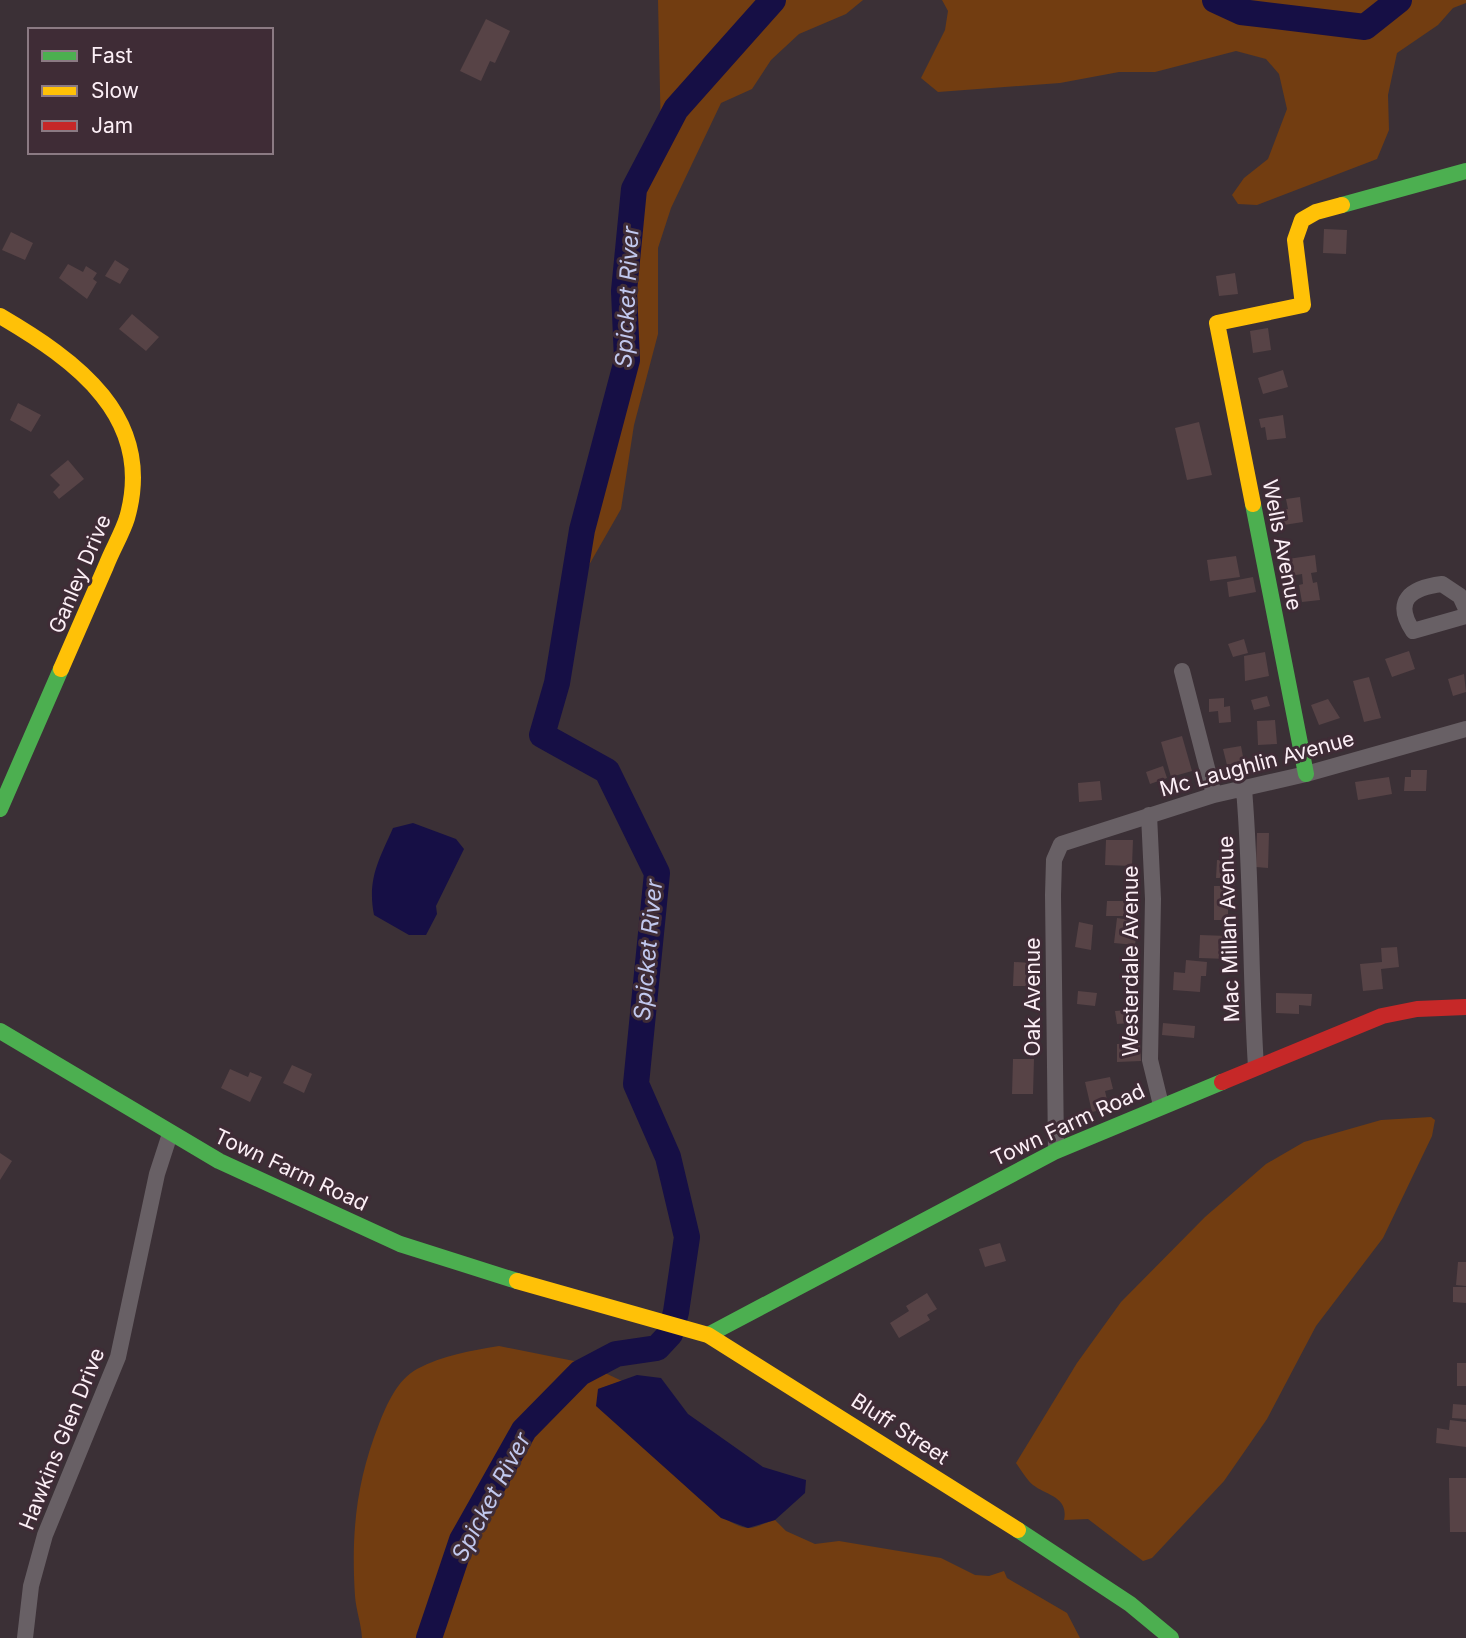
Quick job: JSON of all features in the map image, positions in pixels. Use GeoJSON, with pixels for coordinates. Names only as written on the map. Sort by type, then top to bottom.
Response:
{"type":"FeatureCollection","features":[{"type":"Feature","properties":{"kind":"street","name":"Wells Avenue"},"geometry":{"type":"LineString","coordinates":[[1306,774],[1217,323],[1303,304],[1295,240],[1302,220],[1315,212],[1466,171]]}},
{"type":"Feature","properties":{"kind":"street","name":"Ganley Drive"},"geometry":{"type":"LineString","coordinates":[[0,316],[45,341],[87,373],[108,400],[124,431],[131,465],[127,517],[0,809]]}},
{"type":"Feature","properties":{"kind":"street"},"geometry":{"type":"LineString","coordinates":[[1466,609],[1460,596],[1442,584],[1418,590],[1403,606],[1403,616],[1413,631],[1466,616]]}},
{"type":"Feature","properties":{"kind":"street"},"geometry":{"type":"LineString","coordinates":[[1182,671],[1214,795]]}},
{"type":"Feature","properties":{"kind":"street","name":"Mc Laughlin Avenue"},"geometry":{"type":"LineString","coordinates":[[1060,844],[1214,795],[1306,774],[1466,729]]}},
{"type":"Feature","properties":{"kind":"street","name":"Mac Millan Avenue"},"geometry":{"type":"LineString","coordinates":[[1244,789],[1256,1068]]}},
{"type":"Feature","properties":{"kind":"street","name":"Westerdale Avenue"},"geometry":{"type":"LineString","coordinates":[[1149,815],[1153,899],[1150,1060],[1161,1105]]}},
{"type":"Feature","properties":{"kind":"street","name":"Oak Avenue"},"geometry":{"type":"LineString","coordinates":[[1056,1151],[1053,895],[1054,860],[1060,844]]}},
{"type":"Feature","properties":{"kind":"street","name":"Town Farm Road"},"geometry":{"type":"LineString","coordinates":[[708,1335],[1056,1151],[1161,1105],[1382,1016],[1417,1009],[1466,1007]]}},
{"type":"Feature","properties":{"kind":"street","name":"Town Farm Road"},"geometry":{"type":"LineString","coordinates":[[0,1031],[170,1134],[276,1188],[400,1244],[585,1299]]}},
{"type":"Feature","properties":{"kind":"street","name":"Hawkins Glen Drive"},"geometry":{"type":"LineString","coordinates":[[24,1638],[32,1586],[45,1535],[118,1357],[157,1174],[170,1134]]}},
{"type":"Feature","properties":{"kind":"street","name":"Bluff Street"},"geometry":{"type":"LineString","coordinates":[[585,1299],[708,1335],[912,1461],[1130,1604],[1171,1638]]}},
{"type":"Feature","properties":{"kind":"shaded area"},"geometry":{"type":"Polygon","coordinates":[[[658,0],[863,0],[846,14],[799,34],[771,60],[752,89],[721,103],[671,208],[658,248],[658,334],[634,425],[621,509],[589,565],[583,552],[607,477],[617,408],[615,251],[620,228],[655,164],[661,137],[658,0]]]}},
{"type":"Feature","properties":{"kind":"shaded area"},"geometry":{"type":"Polygon","coordinates":[[[942,0],[1466,0],[1466,3],[1453,8],[1438,25],[1397,53],[1388,95],[1389,130],[1377,159],[1257,205],[1238,204],[1232,195],[1244,178],[1268,159],[1287,109],[1279,74],[1266,59],[1236,51],[1155,72],[1119,72],[1060,83],[938,92],[921,78],[945,30],[948,11],[942,0]]]}},
{"type":"Feature","properties":{"kind":"shaded area"},"geometry":{"type":"Polygon","coordinates":[[[413,823],[456,839],[464,849],[436,906],[437,914],[426,935],[409,935],[374,915],[372,902],[373,880],[393,828],[413,823]]]}},
{"type":"Feature","properties":{"kind":"shaded area"},"geometry":{"type":"Polygon","coordinates":[[[1431,1117],[1435,1120],[1432,1136],[1383,1238],[1316,1326],[1267,1419],[1224,1481],[1152,1558],[1143,1561],[1088,1519],[1064,1520],[1065,1512],[1060,1501],[1033,1485],[1016,1463],[1077,1363],[1121,1302],[1205,1217],[1266,1164],[1304,1142],[1381,1120],[1431,1117]]]}},
{"type":"Feature","properties":{"kind":"shaded area"},"geometry":{"type":"Polygon","coordinates":[[[499,1346],[584,1363],[622,1381],[598,1389],[647,1446],[692,1492],[733,1523],[749,1528],[775,1520],[786,1531],[815,1544],[839,1541],[941,1558],[975,1575],[989,1576],[1004,1571],[1007,1578],[1067,1613],[1080,1638],[362,1638],[354,1573],[357,1508],[371,1446],[393,1393],[404,1379],[427,1364],[499,1346]]]}},
{"type":"Feature","properties":{"kind":"shaded area"},"geometry":{"type":"Polygon","coordinates":[[[637,1375],[661,1378],[688,1414],[763,1467],[806,1480],[805,1493],[775,1520],[748,1528],[721,1518],[596,1406],[598,1389],[637,1375]]]}},
{"type":"Feature","properties":{"kind":"building"},"geometry":{"type":"Polygon","coordinates":[[[486,19],[510,31],[495,63],[490,61],[481,81],[460,71],[486,19]]]}},
{"type":"Feature","properties":{"kind":"building"},"geometry":{"type":"Polygon","coordinates":[[[1324,229],[1347,230],[1346,254],[1323,253],[1324,229]]]}},
{"type":"Feature","properties":{"kind":"building"},"geometry":{"type":"Polygon","coordinates":[[[11,232],[33,243],[25,260],[2,250],[11,232]]]}},
{"type":"Feature","properties":{"kind":"building"},"geometry":{"type":"Polygon","coordinates":[[[115,260],[129,269],[120,284],[105,276],[115,260]]]}},
{"type":"Feature","properties":{"kind":"building"},"geometry":{"type":"Polygon","coordinates":[[[68,264],[83,272],[86,266],[97,273],[93,279],[97,282],[87,299],[59,278],[68,264]]]}},
{"type":"Feature","properties":{"kind":"building"},"geometry":{"type":"Polygon","coordinates":[[[1235,273],[1238,294],[1219,296],[1216,276],[1235,273]]]}},
{"type":"Feature","properties":{"kind":"building"},"geometry":{"type":"Polygon","coordinates":[[[132,314],[159,337],[146,351],[119,329],[132,314]]]}},
{"type":"Feature","properties":{"kind":"building"},"geometry":{"type":"Polygon","coordinates":[[[1268,328],[1271,350],[1253,353],[1250,331],[1268,328]]]}},
{"type":"Feature","properties":{"kind":"building"},"geometry":{"type":"Polygon","coordinates":[[[1283,370],[1288,387],[1263,394],[1258,378],[1283,370]]]}},
{"type":"Feature","properties":{"kind":"building"},"geometry":{"type":"Polygon","coordinates":[[[18,403],[41,415],[31,432],[10,420],[18,403]]]}},
{"type":"Feature","properties":{"kind":"building"},"geometry":{"type":"Polygon","coordinates":[[[1283,415],[1286,438],[1267,440],[1265,427],[1261,428],[1259,419],[1283,415]]]}},
{"type":"Feature","properties":{"kind":"building"},"geometry":{"type":"Polygon","coordinates":[[[1199,422],[1212,475],[1187,480],[1175,428],[1199,422]]]}},
{"type":"Feature","properties":{"kind":"building"},"geometry":{"type":"Polygon","coordinates":[[[68,460],[84,479],[59,499],[53,492],[60,485],[50,475],[68,460]]]}},
{"type":"Feature","properties":{"kind":"building"},"geometry":{"type":"Polygon","coordinates":[[[1300,497],[1303,522],[1271,527],[1269,511],[1288,509],[1286,499],[1300,497]]]}},
{"type":"Feature","properties":{"kind":"building"},"geometry":{"type":"Polygon","coordinates":[[[1315,555],[1317,572],[1311,573],[1313,583],[1317,582],[1320,600],[1302,602],[1299,585],[1303,584],[1302,574],[1290,576],[1288,559],[1315,555]]]}},
{"type":"Feature","properties":{"kind":"building"},"geometry":{"type":"Polygon","coordinates":[[[1236,556],[1240,577],[1210,581],[1207,560],[1236,556]]]}},
{"type":"Feature","properties":{"kind":"building"},"geometry":{"type":"Polygon","coordinates":[[[1253,577],[1256,592],[1229,597],[1227,582],[1253,577]]]}},
{"type":"Feature","properties":{"kind":"building"},"geometry":{"type":"Polygon","coordinates":[[[1244,639],[1248,653],[1233,657],[1228,644],[1244,639]]]}},
{"type":"Feature","properties":{"kind":"building"},"geometry":{"type":"Polygon","coordinates":[[[1409,651],[1415,669],[1392,677],[1385,659],[1409,651]]]}},
{"type":"Feature","properties":{"kind":"building"},"geometry":{"type":"Polygon","coordinates":[[[1265,652],[1269,676],[1245,681],[1244,656],[1265,652]]]}},
{"type":"Feature","properties":{"kind":"building"},"geometry":{"type":"Polygon","coordinates":[[[1464,674],[1466,692],[1453,696],[1448,679],[1464,674]]]}},
{"type":"Feature","properties":{"kind":"building"},"geometry":{"type":"Polygon","coordinates":[[[1369,677],[1381,718],[1364,722],[1353,681],[1369,677]]]}},
{"type":"Feature","properties":{"kind":"building"},"geometry":{"type":"Polygon","coordinates":[[[1267,696],[1270,706],[1254,710],[1251,700],[1267,696]]]}},
{"type":"Feature","properties":{"kind":"building"},"geometry":{"type":"Polygon","coordinates":[[[1224,698],[1224,707],[1230,706],[1231,722],[1219,723],[1218,711],[1209,712],[1209,699],[1224,698]]]}},
{"type":"Feature","properties":{"kind":"building"},"geometry":{"type":"Polygon","coordinates":[[[1328,699],[1340,718],[1319,725],[1311,705],[1328,699]]]}},
{"type":"Feature","properties":{"kind":"building"},"geometry":{"type":"Polygon","coordinates":[[[1275,720],[1277,744],[1258,745],[1257,721],[1275,720]]]}},
{"type":"Feature","properties":{"kind":"building"},"geometry":{"type":"Polygon","coordinates":[[[1182,736],[1192,771],[1171,777],[1161,742],[1182,736]]]}},
{"type":"Feature","properties":{"kind":"building"},"geometry":{"type":"Polygon","coordinates":[[[1241,746],[1244,762],[1227,765],[1223,749],[1241,746]]]}},
{"type":"Feature","properties":{"kind":"building"},"geometry":{"type":"Polygon","coordinates":[[[1163,766],[1167,778],[1150,784],[1146,772],[1163,766]]]}},
{"type":"Feature","properties":{"kind":"building"},"geometry":{"type":"Polygon","coordinates":[[[1411,770],[1427,770],[1426,791],[1404,791],[1405,777],[1411,777],[1411,770]]]}},
{"type":"Feature","properties":{"kind":"building"},"geometry":{"type":"Polygon","coordinates":[[[1389,777],[1392,794],[1358,800],[1355,782],[1389,777]]]}},
{"type":"Feature","properties":{"kind":"building"},"geometry":{"type":"Polygon","coordinates":[[[1100,781],[1102,800],[1079,802],[1078,783],[1100,781]]]}},
{"type":"Feature","properties":{"kind":"building"},"geometry":{"type":"Polygon","coordinates":[[[1257,833],[1269,833],[1268,868],[1256,867],[1257,833]]]}},
{"type":"Feature","properties":{"kind":"building"},"geometry":{"type":"Polygon","coordinates":[[[1106,840],[1133,840],[1132,866],[1105,865],[1106,840]]]}},
{"type":"Feature","properties":{"kind":"building"},"geometry":{"type":"Polygon","coordinates":[[[1217,860],[1235,861],[1234,904],[1228,904],[1228,920],[1214,920],[1214,886],[1223,886],[1224,878],[1216,878],[1217,860]]]}},
{"type":"Feature","properties":{"kind":"building"},"geometry":{"type":"Polygon","coordinates":[[[1107,901],[1126,901],[1125,916],[1106,916],[1107,901]]]}},
{"type":"Feature","properties":{"kind":"building"},"geometry":{"type":"Polygon","coordinates":[[[1117,918],[1138,921],[1135,945],[1114,943],[1117,918]]]}},
{"type":"Feature","properties":{"kind":"building"},"geometry":{"type":"Polygon","coordinates":[[[1079,922],[1093,925],[1091,950],[1075,947],[1079,922]]]}},
{"type":"Feature","properties":{"kind":"building"},"geometry":{"type":"Polygon","coordinates":[[[1200,935],[1228,936],[1228,959],[1199,958],[1200,935]]]}},
{"type":"Feature","properties":{"kind":"building"},"geometry":{"type":"Polygon","coordinates":[[[1397,947],[1399,967],[1381,969],[1383,989],[1363,991],[1360,964],[1382,962],[1381,948],[1397,947]]]}},
{"type":"Feature","properties":{"kind":"building"},"geometry":{"type":"Polygon","coordinates":[[[1186,960],[1207,962],[1206,976],[1201,976],[1200,992],[1173,990],[1174,972],[1185,973],[1186,960]]]}},
{"type":"Feature","properties":{"kind":"building"},"geometry":{"type":"Polygon","coordinates":[[[1014,962],[1032,963],[1031,986],[1013,986],[1014,962]]]}},
{"type":"Feature","properties":{"kind":"building"},"geometry":{"type":"Polygon","coordinates":[[[1078,991],[1097,993],[1095,1006],[1077,1004],[1078,991]]]}},
{"type":"Feature","properties":{"kind":"building"},"geometry":{"type":"Polygon","coordinates":[[[1276,993],[1312,994],[1311,1006],[1299,1005],[1299,1014],[1276,1013],[1276,993]]]}},
{"type":"Feature","properties":{"kind":"building"},"geometry":{"type":"Polygon","coordinates":[[[1128,1010],[1129,1023],[1117,1024],[1115,1011],[1128,1010]]]}},
{"type":"Feature","properties":{"kind":"building"},"geometry":{"type":"Polygon","coordinates":[[[1163,1023],[1195,1026],[1194,1038],[1162,1035],[1163,1023]]]}},
{"type":"Feature","properties":{"kind":"building"},"geometry":{"type":"Polygon","coordinates":[[[1140,1043],[1141,1061],[1117,1062],[1117,1044],[1140,1043]]]}},
{"type":"Feature","properties":{"kind":"building"},"geometry":{"type":"Polygon","coordinates":[[[1013,1059],[1034,1059],[1033,1094],[1012,1094],[1013,1059]]]}},
{"type":"Feature","properties":{"kind":"building"},"geometry":{"type":"Polygon","coordinates":[[[292,1065],[312,1074],[304,1093],[283,1083],[292,1065]]]}},
{"type":"Feature","properties":{"kind":"building"},"geometry":{"type":"Polygon","coordinates":[[[230,1069],[248,1077],[250,1072],[262,1077],[250,1102],[221,1088],[230,1069]]]}},
{"type":"Feature","properties":{"kind":"building"},"geometry":{"type":"Polygon","coordinates":[[[1110,1077],[1113,1089],[1105,1091],[1109,1108],[1092,1112],[1085,1082],[1110,1077]]]}},
{"type":"Feature","properties":{"kind":"building"},"geometry":{"type":"Polygon","coordinates":[[[0,1153],[12,1161],[0,1180],[0,1153]]]}},
{"type":"Feature","properties":{"kind":"building"},"geometry":{"type":"Polygon","coordinates":[[[1000,1243],[1006,1261],[985,1267],[979,1249],[1000,1243]]]}},
{"type":"Feature","properties":{"kind":"building"},"geometry":{"type":"Polygon","coordinates":[[[1458,1262],[1466,1262],[1466,1286],[1456,1285],[1458,1262]]]}},
{"type":"Feature","properties":{"kind":"building"},"geometry":{"type":"Polygon","coordinates":[[[1453,1287],[1466,1287],[1466,1303],[1453,1302],[1453,1287]]]}},
{"type":"Feature","properties":{"kind":"building"},"geometry":{"type":"Polygon","coordinates":[[[927,1293],[937,1309],[927,1315],[930,1320],[899,1338],[890,1323],[909,1311],[906,1306],[927,1293]]]}},
{"type":"Feature","properties":{"kind":"building"},"geometry":{"type":"Polygon","coordinates":[[[1457,1363],[1466,1363],[1466,1386],[1457,1386],[1457,1363]]]}},
{"type":"Feature","properties":{"kind":"building"},"geometry":{"type":"Polygon","coordinates":[[[1453,1404],[1466,1405],[1466,1419],[1452,1418],[1453,1404]]]}},
{"type":"Feature","properties":{"kind":"building"},"geometry":{"type":"Polygon","coordinates":[[[1450,1420],[1466,1422],[1466,1447],[1436,1443],[1437,1428],[1449,1430],[1450,1420]]]}},
{"type":"Feature","properties":{"kind":"building"},"geometry":{"type":"Polygon","coordinates":[[[1449,1478],[1466,1478],[1466,1532],[1450,1532],[1449,1478]]]}},
{"type":"Feature","properties":{"kind":"waterway","name":"Spicket River"},"geometry":{"type":"LineString","coordinates":[[429,1638],[462,1540],[524,1430],[580,1373],[616,1354],[657,1348],[670,1334],[676,1312],[687,1237],[668,1157],[636,1084],[657,873],[607,771],[542,735],[557,683],[582,530],[627,360],[624,291],[634,189],[676,109],[773,0]]}},
{"type":"Feature","properties":{"kind":"waterway","name":"Spicket River"},"geometry":{"type":"LineString","coordinates":[[1215,0],[1241,12],[1365,27],[1399,0]]}},
{"type":"Feature","properties":{"kind":"traffic: fast"},"geometry":{"type":"LineString","coordinates":[[1342,205],[1466,171]]}},
{"type":"Feature","properties":{"kind":"traffic: fast"},"geometry":{"type":"LineString","coordinates":[[1253,504],[1306,774]]}},
{"type":"Feature","properties":{"kind":"traffic: fast"},"geometry":{"type":"LineString","coordinates":[[0,809],[61,669]]}},
{"type":"Feature","properties":{"kind":"traffic: fast"},"geometry":{"type":"LineString","coordinates":[[0,1031],[219,1161],[400,1244],[517,1281]]}},
{"type":"Feature","properties":{"kind":"traffic: fast"},"geometry":{"type":"LineString","coordinates":[[708,1335],[1056,1151],[1222,1082]]}},
{"type":"Feature","properties":{"kind":"traffic: fast"},"geometry":{"type":"LineString","coordinates":[[1018,1530],[1130,1604],[1171,1638]]}},
{"type":"Feature","properties":{"kind":"traffic: slow"},"geometry":{"type":"LineString","coordinates":[[1253,504],[1217,323],[1303,305],[1295,240],[1302,220],[1316,212],[1342,205]]}},
{"type":"Feature","properties":{"kind":"traffic: slow"},"geometry":{"type":"LineString","coordinates":[[0,316],[56,352],[81,373],[102,396],[119,421],[130,450],[133,482],[127,518],[61,669]]}},
{"type":"Feature","properties":{"kind":"traffic: slow"},"geometry":{"type":"LineString","coordinates":[[517,1281],[708,1335],[1018,1530]]}},
{"type":"Feature","properties":{"kind":"traffic: jam"},"geometry":{"type":"LineString","coordinates":[[1222,1082],[1382,1016],[1417,1009],[1466,1007]]}}]}
